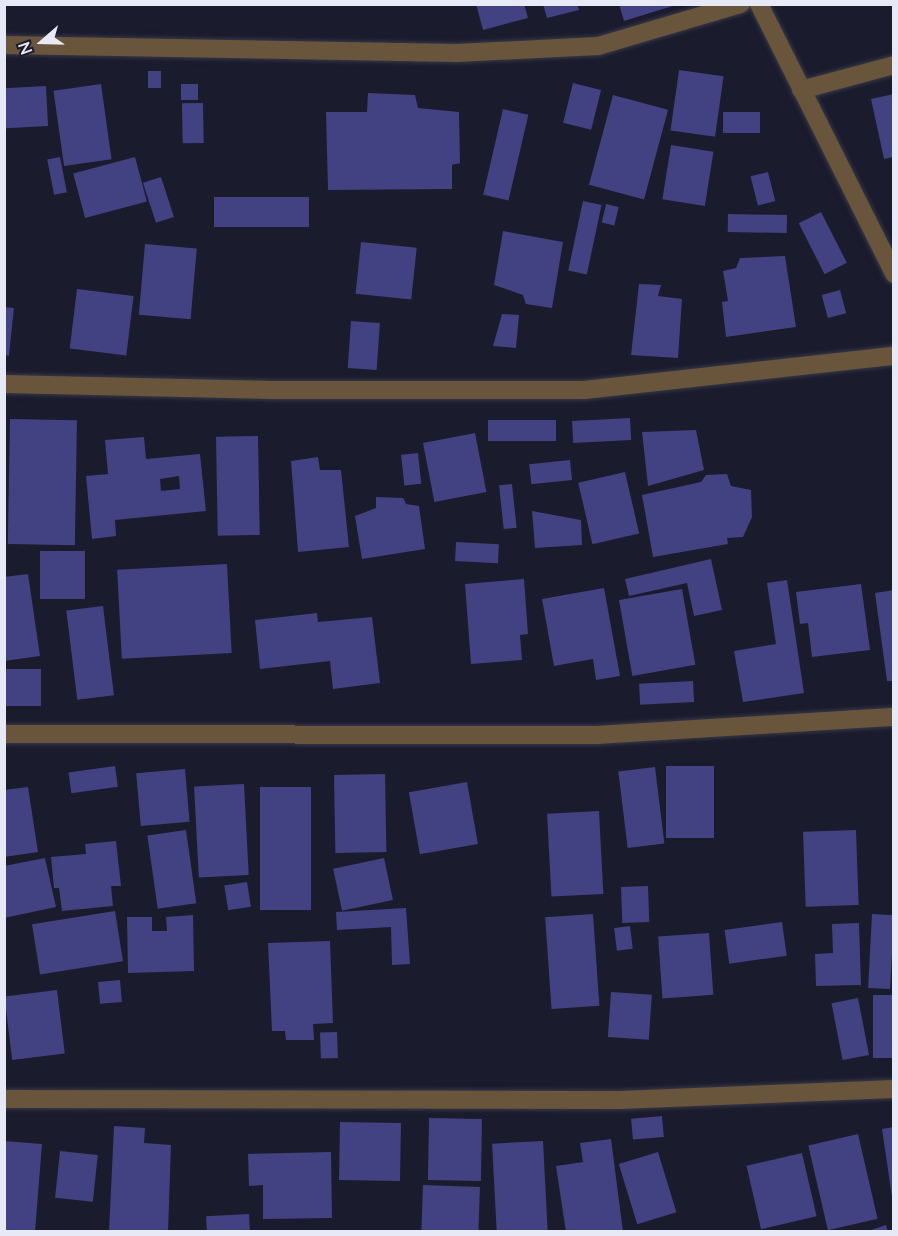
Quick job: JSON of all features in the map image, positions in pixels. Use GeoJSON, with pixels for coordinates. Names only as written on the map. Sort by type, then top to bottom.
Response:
{"type":"FeatureCollection","features":[{"type":"Feature","properties":{"kind":"street"},"geometry":{"type":"LineString","coordinates":[[4,45],[457,53],[563,48],[598,46],[741,4]]}},
{"type":"Feature","properties":{"kind":"street"},"geometry":{"type":"LineString","coordinates":[[759,4],[894,274]]}},
{"type":"Feature","properties":{"kind":"street"},"geometry":{"type":"LineString","coordinates":[[801,90],[894,65]]}},
{"type":"Feature","properties":{"kind":"street"},"geometry":{"type":"LineString","coordinates":[[4,384],[273,390],[584,390],[894,356]]}},
{"type":"Feature","properties":{"kind":"street"},"geometry":{"type":"LineString","coordinates":[[4,734],[597,735],[894,717]]}},
{"type":"Feature","properties":{"kind":"street"},"geometry":{"type":"LineString","coordinates":[[4,1099],[620,1100],[894,1089]]}},
{"type":"Feature","properties":{"kind":"building"},"geometry":{"type":"Polygon","coordinates":[[[476,4],[524,4],[528,18],[483,30],[476,4]]]}},
{"type":"Feature","properties":{"kind":"building"},"geometry":{"type":"Polygon","coordinates":[[[543,4],[577,4],[579,10],[547,18],[543,4]]]}},
{"type":"Feature","properties":{"kind":"building"},"geometry":{"type":"Polygon","coordinates":[[[619,4],[676,4],[676,5],[624,21],[619,4]]]}},
{"type":"Feature","properties":{"kind":"building"},"geometry":{"type":"Polygon","coordinates":[[[679,70],[724,76],[715,137],[671,130],[679,70]]]}},
{"type":"Feature","properties":{"kind":"building"},"geometry":{"type":"Polygon","coordinates":[[[148,71],[161,71],[161,88],[148,88],[148,71]]]}},
{"type":"Feature","properties":{"kind":"building"},"geometry":{"type":"Polygon","coordinates":[[[573,83],[601,90],[591,130],[563,123],[573,83]]]}},
{"type":"Feature","properties":{"kind":"building"},"geometry":{"type":"Polygon","coordinates":[[[101,84],[112,159],[64,166],[53,91],[101,84]]]}},
{"type":"Feature","properties":{"kind":"building"},"geometry":{"type":"Polygon","coordinates":[[[181,84],[198,84],[198,100],[181,100],[181,84]]]}},
{"type":"Feature","properties":{"kind":"building"},"geometry":{"type":"Polygon","coordinates":[[[46,86],[48,126],[6,128],[4,88],[46,86]]]}},
{"type":"Feature","properties":{"kind":"building"},"geometry":{"type":"Polygon","coordinates":[[[368,93],[415,95],[418,108],[459,112],[460,163],[452,165],[452,189],[328,190],[326,112],[367,112],[368,93]]]}},
{"type":"Feature","properties":{"kind":"building"},"geometry":{"type":"Polygon","coordinates":[[[894,94],[894,157],[884,159],[871,99],[894,94]]]}},
{"type":"Feature","properties":{"kind":"building"},"geometry":{"type":"Polygon","coordinates":[[[613,95],[668,110],[644,200],[589,185],[613,95]]]}},
{"type":"Feature","properties":{"kind":"building"},"geometry":{"type":"Polygon","coordinates":[[[182,103],[203,103],[204,143],[183,143],[182,103]]]}},
{"type":"Feature","properties":{"kind":"building"},"geometry":{"type":"Polygon","coordinates":[[[503,109],[528,115],[509,201],[483,195],[503,109]]]}},
{"type":"Feature","properties":{"kind":"building"},"geometry":{"type":"Polygon","coordinates":[[[723,112],[760,112],[760,133],[723,133],[723,112]]]}},
{"type":"Feature","properties":{"kind":"building"},"geometry":{"type":"Polygon","coordinates":[[[671,145],[713,152],[705,206],[662,199],[671,145]]]}},
{"type":"Feature","properties":{"kind":"building"},"geometry":{"type":"Polygon","coordinates":[[[60,157],[67,192],[54,195],[47,159],[60,157]]]}},
{"type":"Feature","properties":{"kind":"building"},"geometry":{"type":"Polygon","coordinates":[[[135,157],[147,201],[85,218],[73,174],[135,157]]]}},
{"type":"Feature","properties":{"kind":"building"},"geometry":{"type":"Polygon","coordinates":[[[768,172],[775,201],[758,205],[751,176],[768,172]]]}},
{"type":"Feature","properties":{"kind":"building"},"geometry":{"type":"Polygon","coordinates":[[[161,177],[174,217],[156,223],[143,183],[161,177]]]}},
{"type":"Feature","properties":{"kind":"building"},"geometry":{"type":"Polygon","coordinates":[[[214,197],[309,197],[309,227],[214,227],[214,197]]]}},
{"type":"Feature","properties":{"kind":"building"},"geometry":{"type":"Polygon","coordinates":[[[583,201],[602,205],[587,274],[568,270],[583,201]]]}},
{"type":"Feature","properties":{"kind":"building"},"geometry":{"type":"Polygon","coordinates":[[[606,204],[619,207],[614,225],[602,223],[606,204]]]}},
{"type":"Feature","properties":{"kind":"building"},"geometry":{"type":"Polygon","coordinates":[[[821,212],[847,263],[825,274],[799,223],[821,212]]]}},
{"type":"Feature","properties":{"kind":"building"},"geometry":{"type":"Polygon","coordinates":[[[728,214],[787,215],[787,233],[728,232],[728,214]]]}},
{"type":"Feature","properties":{"kind":"building"},"geometry":{"type":"Polygon","coordinates":[[[503,231],[563,242],[552,308],[526,304],[523,295],[494,285],[503,231]]]}},
{"type":"Feature","properties":{"kind":"building"},"geometry":{"type":"Polygon","coordinates":[[[361,242],[417,248],[411,300],[356,294],[361,242]]]}},
{"type":"Feature","properties":{"kind":"building"},"geometry":{"type":"Polygon","coordinates":[[[145,244],[197,249],[191,319],[139,315],[145,244]]]}},
{"type":"Feature","properties":{"kind":"building"},"geometry":{"type":"Polygon","coordinates":[[[785,256],[796,327],[726,337],[722,302],[728,301],[723,271],[736,268],[740,258],[785,256]]]}},
{"type":"Feature","properties":{"kind":"building"},"geometry":{"type":"Polygon","coordinates":[[[639,284],[661,285],[658,296],[682,299],[678,358],[631,355],[639,284]]]}},
{"type":"Feature","properties":{"kind":"building"},"geometry":{"type":"Polygon","coordinates":[[[77,289],[134,296],[126,355],[70,349],[77,289]]]}},
{"type":"Feature","properties":{"kind":"building"},"geometry":{"type":"Polygon","coordinates":[[[840,290],[846,313],[828,318],[822,295],[840,290]]]}},
{"type":"Feature","properties":{"kind":"building"},"geometry":{"type":"Polygon","coordinates":[[[4,307],[14,308],[9,356],[4,355],[4,307]]]}},
{"type":"Feature","properties":{"kind":"building"},"geometry":{"type":"Polygon","coordinates":[[[502,314],[519,315],[516,348],[493,346],[502,314]]]}},
{"type":"Feature","properties":{"kind":"building"},"geometry":{"type":"Polygon","coordinates":[[[351,321],[380,323],[377,370],[348,368],[351,321]]]}},
{"type":"Feature","properties":{"kind":"building"},"geometry":{"type":"Polygon","coordinates":[[[630,418],[631,440],[573,443],[572,421],[630,418]]]}},
{"type":"Feature","properties":{"kind":"building"},"geometry":{"type":"Polygon","coordinates":[[[10,419],[77,420],[75,545],[8,544],[10,419]]]}},
{"type":"Feature","properties":{"kind":"building"},"geometry":{"type":"Polygon","coordinates":[[[488,420],[556,420],[556,441],[488,441],[488,420]]]}},
{"type":"Feature","properties":{"kind":"building"},"geometry":{"type":"Polygon","coordinates":[[[696,430],[704,470],[648,486],[642,432],[696,430]]]}},
{"type":"Feature","properties":{"kind":"building"},"geometry":{"type":"Polygon","coordinates":[[[475,433],[486,492],[434,502],[423,443],[475,433]]]}},
{"type":"Feature","properties":{"kind":"building"},"geometry":{"type":"Polygon","coordinates":[[[258,436],[260,535],[218,536],[216,437],[258,436]]]}},
{"type":"Feature","properties":{"kind":"building"},"geometry":{"type":"Polygon","coordinates":[[[144,437],[146,459],[200,454],[206,511],[115,520],[116,536],[92,539],[86,476],[108,474],[105,440],[144,437]],[[179,476],[160,479],[161,491],[180,489],[179,476]]]}},
{"type":"Feature","properties":{"kind":"building"},"geometry":{"type":"Polygon","coordinates":[[[418,453],[421,484],[404,486],[401,455],[418,453]]]}},
{"type":"Feature","properties":{"kind":"building"},"geometry":{"type":"Polygon","coordinates":[[[318,457],[320,470],[341,470],[349,547],[298,552],[291,461],[318,457]]]}},
{"type":"Feature","properties":{"kind":"building"},"geometry":{"type":"Polygon","coordinates":[[[570,460],[572,480],[531,484],[529,464],[570,460]]]}},
{"type":"Feature","properties":{"kind":"building"},"geometry":{"type":"Polygon","coordinates":[[[625,472],[639,533],[592,544],[578,483],[625,472]]]}},
{"type":"Feature","properties":{"kind":"building"},"geometry":{"type":"Polygon","coordinates":[[[727,474],[731,486],[751,490],[752,517],[743,537],[727,538],[728,544],[653,557],[642,495],[701,482],[706,475],[727,474]]]}},
{"type":"Feature","properties":{"kind":"building"},"geometry":{"type":"Polygon","coordinates":[[[512,484],[517,528],[504,529],[499,485],[512,484]]]}},
{"type":"Feature","properties":{"kind":"building"},"geometry":{"type":"Polygon","coordinates":[[[376,497],[403,498],[406,504],[419,506],[425,549],[362,559],[355,516],[376,508],[376,497]]]}},
{"type":"Feature","properties":{"kind":"building"},"geometry":{"type":"Polygon","coordinates":[[[532,511],[581,520],[582,545],[535,548],[532,511]]]}},
{"type":"Feature","properties":{"kind":"building"},"geometry":{"type":"Polygon","coordinates":[[[456,542],[499,544],[498,563],[455,561],[456,542]]]}},
{"type":"Feature","properties":{"kind":"building"},"geometry":{"type":"Polygon","coordinates":[[[40,551],[85,551],[85,599],[40,599],[40,551]]]}},
{"type":"Feature","properties":{"kind":"building"},"geometry":{"type":"Polygon","coordinates":[[[711,559],[722,610],[694,616],[687,583],[629,596],[625,579],[711,559]]]}},
{"type":"Feature","properties":{"kind":"building"},"geometry":{"type":"Polygon","coordinates":[[[227,564],[232,653],[122,659],[117,570],[227,564]]]}},
{"type":"Feature","properties":{"kind":"building"},"geometry":{"type":"Polygon","coordinates":[[[28,574],[40,656],[4,661],[4,577],[28,574]]]}},
{"type":"Feature","properties":{"kind":"building"},"geometry":{"type":"Polygon","coordinates":[[[524,579],[528,634],[520,635],[522,660],[471,664],[465,584],[524,579]]]}},
{"type":"Feature","properties":{"kind":"building"},"geometry":{"type":"Polygon","coordinates":[[[787,580],[804,693],[743,702],[734,651],[776,644],[767,583],[787,580]]]}},
{"type":"Feature","properties":{"kind":"building"},"geometry":{"type":"Polygon","coordinates":[[[861,584],[870,650],[812,657],[808,623],[800,624],[796,592],[861,584]]]}},
{"type":"Feature","properties":{"kind":"building"},"geometry":{"type":"Polygon","coordinates":[[[604,588],[620,676],[596,680],[593,659],[554,666],[542,599],[604,588]]]}},
{"type":"Feature","properties":{"kind":"building"},"geometry":{"type":"Polygon","coordinates":[[[682,589],[695,665],[632,676],[619,600],[682,589]]]}},
{"type":"Feature","properties":{"kind":"building"},"geometry":{"type":"Polygon","coordinates":[[[894,590],[894,681],[887,681],[875,593],[894,590]]]}},
{"type":"Feature","properties":{"kind":"building"},"geometry":{"type":"Polygon","coordinates":[[[103,606],[114,695],[77,700],[66,611],[103,606]]]}},
{"type":"Feature","properties":{"kind":"building"},"geometry":{"type":"Polygon","coordinates":[[[317,613],[318,622],[372,617],[380,683],[333,689],[330,661],[260,669],[255,620],[317,613]]]}},
{"type":"Feature","properties":{"kind":"building"},"geometry":{"type":"Polygon","coordinates":[[[4,669],[41,669],[41,706],[4,706],[4,669]]]}},
{"type":"Feature","properties":{"kind":"building"},"geometry":{"type":"Polygon","coordinates":[[[693,681],[694,702],[640,705],[639,684],[693,681]]]}},
{"type":"Feature","properties":{"kind":"building"},"geometry":{"type":"Polygon","coordinates":[[[115,766],[118,787],[71,793],[68,773],[115,766]]]}},
{"type":"Feature","properties":{"kind":"building"},"geometry":{"type":"Polygon","coordinates":[[[666,766],[714,766],[714,838],[666,838],[666,766]]]}},
{"type":"Feature","properties":{"kind":"building"},"geometry":{"type":"Polygon","coordinates":[[[655,767],[664,843],[628,848],[618,772],[655,767]]]}},
{"type":"Feature","properties":{"kind":"building"},"geometry":{"type":"Polygon","coordinates":[[[185,769],[190,822],[141,826],[136,773],[185,769]]]}},
{"type":"Feature","properties":{"kind":"building"},"geometry":{"type":"Polygon","coordinates":[[[385,774],[386,852],[335,853],[334,775],[385,774]]]}},
{"type":"Feature","properties":{"kind":"building"},"geometry":{"type":"Polygon","coordinates":[[[467,782],[478,844],[420,854],[409,792],[467,782]]]}},
{"type":"Feature","properties":{"kind":"building"},"geometry":{"type":"Polygon","coordinates":[[[244,784],[249,875],[199,877],[194,787],[244,784]]]}},
{"type":"Feature","properties":{"kind":"building"},"geometry":{"type":"Polygon","coordinates":[[[28,787],[38,852],[4,857],[4,790],[28,787]]]}},
{"type":"Feature","properties":{"kind":"building"},"geometry":{"type":"Polygon","coordinates":[[[260,787],[311,787],[311,910],[260,910],[260,787]]]}},
{"type":"Feature","properties":{"kind":"building"},"geometry":{"type":"Polygon","coordinates":[[[599,811],[603,894],[551,897],[547,814],[599,811]]]}},
{"type":"Feature","properties":{"kind":"building"},"geometry":{"type":"Polygon","coordinates":[[[186,830],[196,903],[158,909],[147,835],[186,830]]]}},
{"type":"Feature","properties":{"kind":"building"},"geometry":{"type":"Polygon","coordinates":[[[856,830],[859,905],[806,907],[803,832],[856,830]]]}},
{"type":"Feature","properties":{"kind":"building"},"geometry":{"type":"Polygon","coordinates":[[[116,841],[121,886],[111,886],[113,906],[62,911],[59,888],[54,888],[51,857],[86,854],[85,844],[116,841]]]}},
{"type":"Feature","properties":{"kind":"building"},"geometry":{"type":"Polygon","coordinates":[[[45,858],[56,907],[4,918],[4,866],[45,858]]]}},
{"type":"Feature","properties":{"kind":"building"},"geometry":{"type":"Polygon","coordinates":[[[384,858],[393,900],[342,911],[333,869],[384,858]]]}},
{"type":"Feature","properties":{"kind":"building"},"geometry":{"type":"Polygon","coordinates":[[[247,882],[251,907],[228,910],[224,886],[247,882]]]}},
{"type":"Feature","properties":{"kind":"building"},"geometry":{"type":"Polygon","coordinates":[[[648,886],[649,922],[622,923],[621,887],[648,886]]]}},
{"type":"Feature","properties":{"kind":"building"},"geometry":{"type":"Polygon","coordinates":[[[406,908],[410,964],[392,965],[391,927],[337,930],[336,912],[406,908]]]}},
{"type":"Feature","properties":{"kind":"building"},"geometry":{"type":"Polygon","coordinates":[[[115,911],[123,961],[40,975],[32,924],[115,911]]]}},
{"type":"Feature","properties":{"kind":"building"},"geometry":{"type":"Polygon","coordinates":[[[593,914],[599,1006],[552,1009],[545,917],[593,914]]]}},
{"type":"Feature","properties":{"kind":"building"},"geometry":{"type":"Polygon","coordinates":[[[872,914],[894,915],[890,989],[868,988],[872,914]]]}},
{"type":"Feature","properties":{"kind":"building"},"geometry":{"type":"Polygon","coordinates":[[[193,915],[194,971],[128,973],[127,917],[152,917],[152,931],[167,931],[166,917],[193,915]]]}},
{"type":"Feature","properties":{"kind":"building"},"geometry":{"type":"Polygon","coordinates":[[[782,922],[787,956],[729,964],[725,930],[782,922]]]}},
{"type":"Feature","properties":{"kind":"building"},"geometry":{"type":"Polygon","coordinates":[[[859,923],[861,985],[816,986],[815,954],[833,953],[832,924],[859,923]]]}},
{"type":"Feature","properties":{"kind":"building"},"geometry":{"type":"Polygon","coordinates":[[[630,926],[633,949],[617,951],[614,928],[630,926]]]}},
{"type":"Feature","properties":{"kind":"building"},"geometry":{"type":"Polygon","coordinates":[[[709,933],[713,995],[662,998],[658,937],[709,933]]]}},
{"type":"Feature","properties":{"kind":"building"},"geometry":{"type":"Polygon","coordinates":[[[330,941],[333,1023],[313,1024],[314,1040],[286,1040],[285,1031],[272,1031],[268,943],[330,941]]]}},
{"type":"Feature","properties":{"kind":"building"},"geometry":{"type":"Polygon","coordinates":[[[120,980],[122,1002],[100,1004],[98,982],[120,980]]]}},
{"type":"Feature","properties":{"kind":"building"},"geometry":{"type":"Polygon","coordinates":[[[57,990],[65,1054],[12,1060],[4,996],[57,990]]]}},
{"type":"Feature","properties":{"kind":"building"},"geometry":{"type":"Polygon","coordinates":[[[611,992],[652,995],[649,1040],[608,1037],[611,992]]]}},
{"type":"Feature","properties":{"kind":"building"},"geometry":{"type":"Polygon","coordinates":[[[873,995],[894,995],[894,1058],[873,1058],[873,995]]]}},
{"type":"Feature","properties":{"kind":"building"},"geometry":{"type":"Polygon","coordinates":[[[858,998],[869,1055],[843,1060],[831,1003],[858,998]]]}},
{"type":"Feature","properties":{"kind":"building"},"geometry":{"type":"Polygon","coordinates":[[[337,1032],[338,1058],[321,1059],[320,1033],[337,1032]]]}},
{"type":"Feature","properties":{"kind":"building"},"geometry":{"type":"Polygon","coordinates":[[[662,1116],[664,1137],[633,1140],[631,1119],[662,1116]]]}},
{"type":"Feature","properties":{"kind":"building"},"geometry":{"type":"Polygon","coordinates":[[[429,1118],[482,1119],[481,1181],[428,1180],[429,1118]]]}},
{"type":"Feature","properties":{"kind":"building"},"geometry":{"type":"Polygon","coordinates":[[[340,1122],[401,1123],[400,1181],[339,1180],[340,1122]]]}},
{"type":"Feature","properties":{"kind":"building"},"geometry":{"type":"Polygon","coordinates":[[[114,1126],[145,1128],[144,1143],[171,1145],[168,1232],[109,1232],[114,1126]]]}},
{"type":"Feature","properties":{"kind":"building"},"geometry":{"type":"Polygon","coordinates":[[[894,1127],[894,1197],[892,1197],[882,1129],[894,1127]]]}},
{"type":"Feature","properties":{"kind":"building"},"geometry":{"type":"Polygon","coordinates":[[[858,1134],[878,1219],[828,1230],[808,1145],[858,1134]]]}},
{"type":"Feature","properties":{"kind":"building"},"geometry":{"type":"Polygon","coordinates":[[[611,1139],[623,1232],[566,1232],[556,1166],[583,1162],[580,1143],[611,1139]]]}},
{"type":"Feature","properties":{"kind":"building"},"geometry":{"type":"Polygon","coordinates":[[[4,1141],[42,1144],[35,1232],[4,1232],[4,1141]]]}},
{"type":"Feature","properties":{"kind":"building"},"geometry":{"type":"Polygon","coordinates":[[[543,1141],[548,1232],[497,1232],[492,1144],[543,1141]]]}},
{"type":"Feature","properties":{"kind":"building"},"geometry":{"type":"Polygon","coordinates":[[[60,1151],[98,1155],[93,1202],[55,1198],[60,1151]]]}},
{"type":"Feature","properties":{"kind":"building"},"geometry":{"type":"Polygon","coordinates":[[[331,1152],[332,1218],[263,1219],[263,1185],[249,1186],[248,1154],[331,1152]]]}},
{"type":"Feature","properties":{"kind":"building"},"geometry":{"type":"Polygon","coordinates":[[[658,1152],[676,1212],[637,1224],[619,1164],[658,1152]]]}},
{"type":"Feature","properties":{"kind":"building"},"geometry":{"type":"Polygon","coordinates":[[[802,1153],[817,1216],[761,1229],[746,1166],[802,1153]]]}},
{"type":"Feature","properties":{"kind":"building"},"geometry":{"type":"Polygon","coordinates":[[[423,1185],[480,1187],[478,1232],[421,1232],[423,1185]]]}},
{"type":"Feature","properties":{"kind":"building"},"geometry":{"type":"Polygon","coordinates":[[[249,1214],[250,1232],[207,1232],[206,1216],[249,1214]]]}},
{"type":"Feature","properties":{"kind":"building"},"geometry":{"type":"Polygon","coordinates":[[[886,1225],[888,1232],[868,1232],[868,1231],[886,1225]]]}}]}
